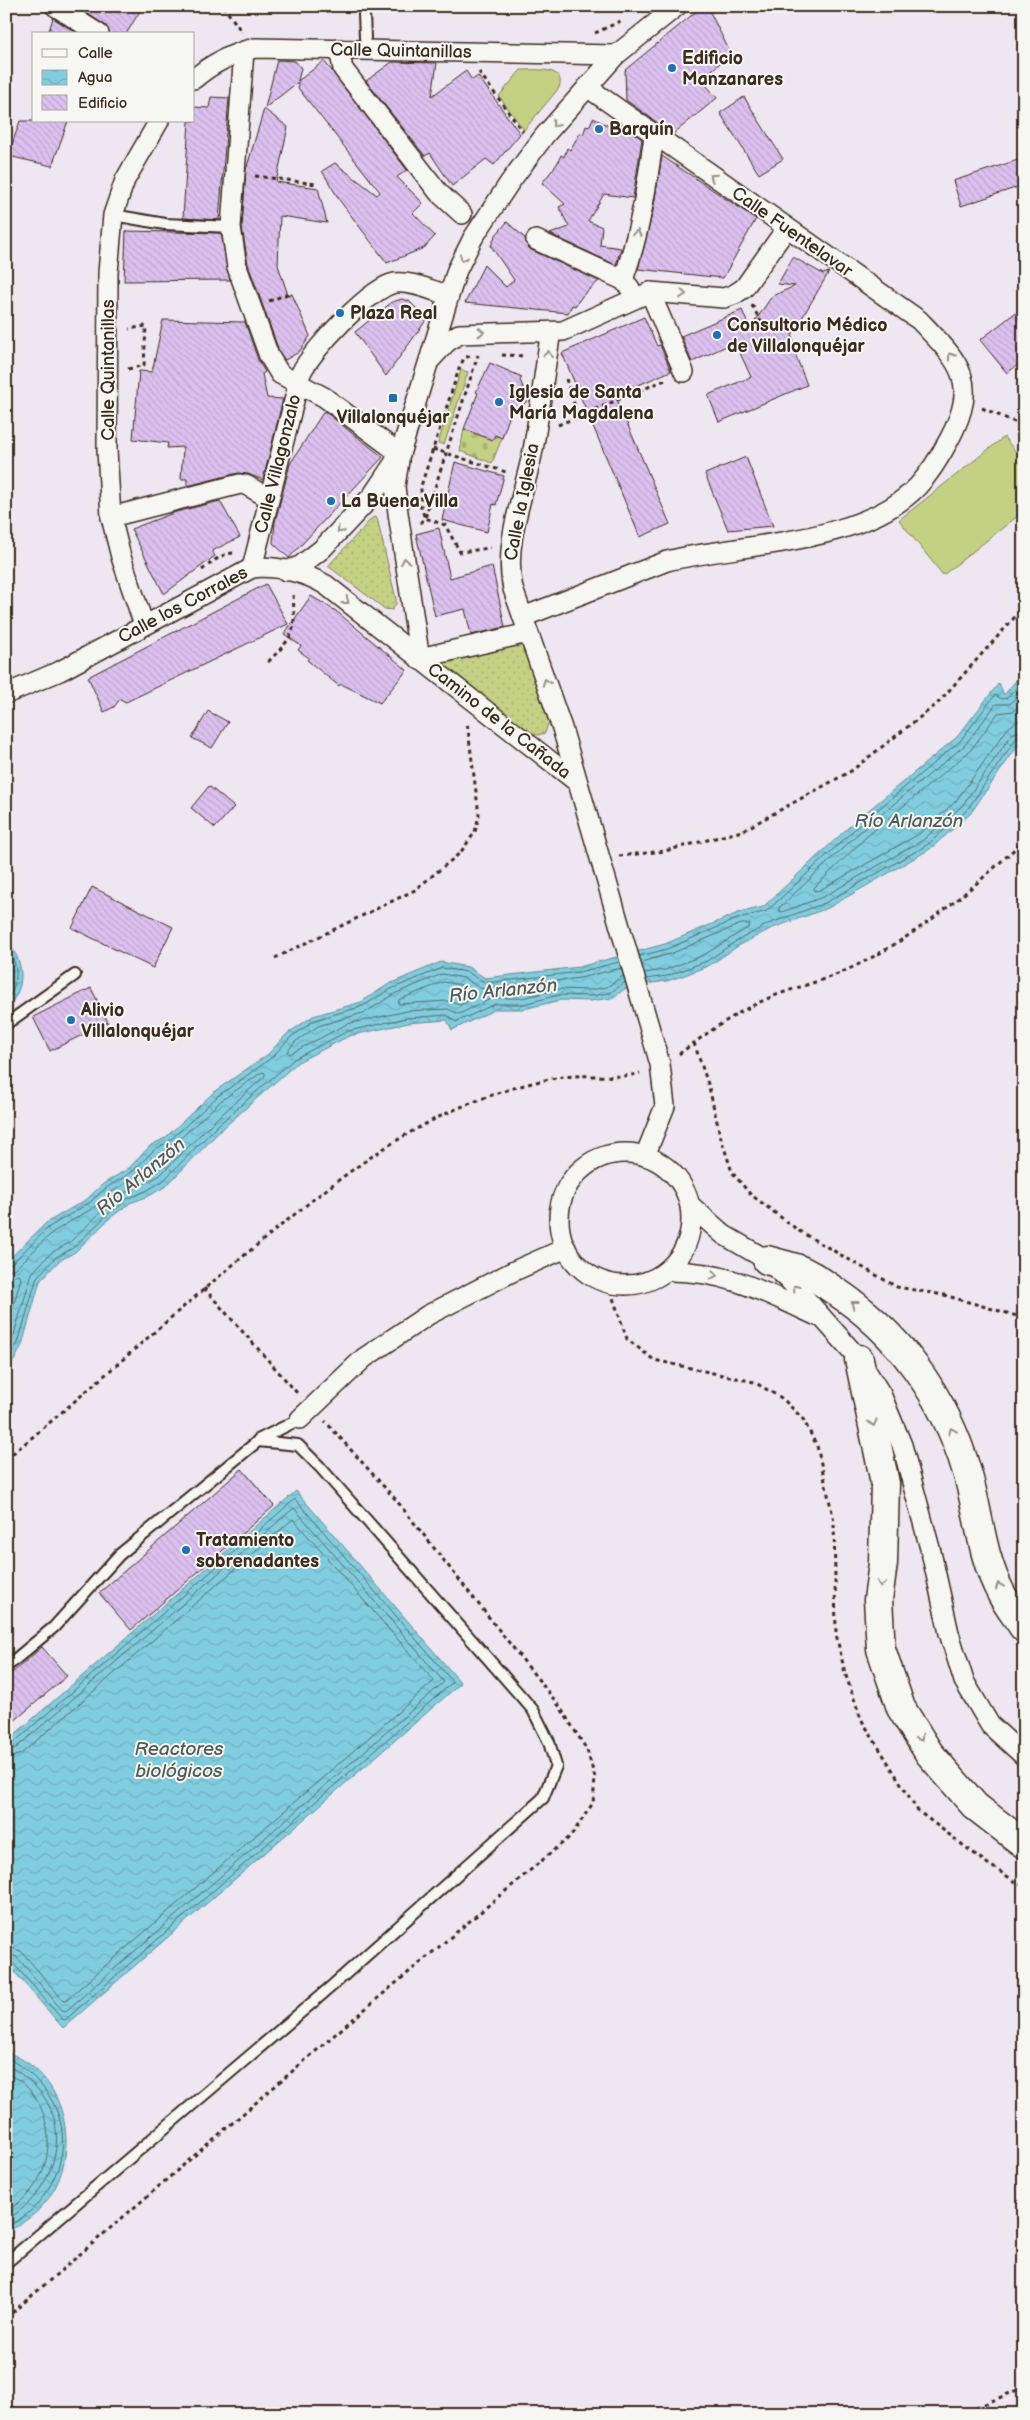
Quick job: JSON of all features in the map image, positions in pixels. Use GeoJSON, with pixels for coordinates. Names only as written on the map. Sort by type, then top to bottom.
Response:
{"type":"FeatureCollection","features":[{"type":"Feature","properties":{"kind":"main road"},"geometry":{"type":"LineString","coordinates":[[767,1260],[807,1273],[845,1297],[889,1336],[917,1369],[943,1410],[955,1436],[971,1487],[983,1544],[1000,1592],[1024,1628]]}},
{"type":"Feature","properties":{"kind":"main road"},"geometry":{"type":"LineString","coordinates":[[859,1359],[885,1483],[883,1563],[878,1600],[881,1649],[898,1700],[901,1708],[934,1760],[975,1806],[1024,1844]]}},
{"type":"Feature","properties":{"kind":"street"},"geometry":{"type":"LineString","coordinates":[[55,6],[96,32]]}},
{"type":"Feature","properties":{"kind":"street"},"geometry":{"type":"LineString","coordinates":[[311,568],[369,500],[400,454],[448,295],[464,254],[484,220],[528,157],[587,87],[616,55],[677,6]]}},
{"type":"Feature","properties":{"kind":"street","name":"Calle Quintanillas"},"geometry":{"type":"LineString","coordinates":[[195,78],[206,68],[228,56],[250,49],[616,55]]}},
{"type":"Feature","properties":{"kind":"street","name":"Calle Villagonzalo"},"geometry":{"type":"LineString","coordinates":[[250,49],[235,173],[232,227],[237,267],[272,362],[280,374],[298,384],[254,560]]}},
{"type":"Feature","properties":{"kind":"street"},"geometry":{"type":"LineString","coordinates":[[339,50],[343,69],[439,193],[462,214]]}},
{"type":"Feature","properties":{"kind":"street","name":"Calle Fuentelavar"},"geometry":{"type":"LineString","coordinates":[[420,659],[526,625],[667,561],[688,556],[798,540],[870,518],[894,505],[917,487],[937,463],[952,434],[963,400],[966,383],[960,369],[943,344],[920,320],[786,229],[587,87]]}},
{"type":"Feature","properties":{"kind":"street","name":"Calle Quintanillas"},"geometry":{"type":"LineString","coordinates":[[144,625],[121,556],[111,516],[107,450],[108,273],[113,216],[125,180],[157,122]]}},
{"type":"Feature","properties":{"kind":"street"},"geometry":{"type":"LineString","coordinates":[[623,280],[633,252],[644,203],[654,136]]}},
{"type":"Feature","properties":{"kind":"street"},"geometry":{"type":"LineString","coordinates":[[428,364],[447,342],[459,334],[474,332],[551,332],[572,328],[643,295],[724,298],[735,294],[744,288],[786,229]]}},
{"type":"Feature","properties":{"kind":"street"},"geometry":{"type":"LineString","coordinates":[[536,240],[623,280],[643,295],[684,372]]}},
{"type":"Feature","properties":{"kind":"street"},"geometry":{"type":"LineString","coordinates":[[400,454],[324,396],[298,384],[306,362],[319,345],[370,298],[388,285],[407,283],[448,295]]}},
{"type":"Feature","properties":{"kind":"street"},"geometry":{"type":"LineString","coordinates":[[442,314],[446,323],[459,334]]}},
{"type":"Feature","properties":{"kind":"street","name":"Calle la Iglesia"},"geometry":{"type":"LineString","coordinates":[[551,332],[533,449],[510,550],[509,571],[562,728],[660,1064],[666,1106],[645,1156]]}},
{"type":"Feature","properties":{"kind":"street","name":"Camino de la Cañada"},"geometry":{"type":"LineString","coordinates":[[400,454],[396,486],[398,514],[420,659]]}},
{"type":"Feature","properties":{"kind":"street"},"geometry":{"type":"LineString","coordinates":[[111,516],[240,484],[269,498]]}},
{"type":"Feature","properties":{"kind":"street"},"geometry":{"type":"LineString","coordinates":[[369,500],[381,501],[398,514]]}},
{"type":"Feature","properties":{"kind":"street","name":"Calle los Corrales"},"geometry":{"type":"LineString","coordinates":[[6,694],[60,671],[144,625],[254,560],[260,566],[289,578]]}},
{"type":"Feature","properties":{"kind":"street","name":"Camino de la Cañada"},"geometry":{"type":"LineString","coordinates":[[289,578],[311,568],[326,585],[577,782]]}},
{"type":"Feature","properties":{"kind":"street"},"geometry":{"type":"LineString","coordinates":[[380,628],[394,627],[404,621],[412,608]]}},
{"type":"Feature","properties":{"kind":"street"},"geometry":{"type":"LineString","coordinates":[[533,747],[544,748],[553,745],[559,738],[562,728]]}},
{"type":"Feature","properties":{"kind":"street"},"geometry":{"type":"LineString","coordinates":[[691,1206],[688,1239],[679,1256],[666,1271],[634,1286],[608,1283],[589,1275],[573,1261],[566,1248],[559,1222],[561,1201],[570,1182],[585,1166],[604,1156],[624,1153],[645,1156],[664,1165],[678,1180],[691,1206],[724,1235],[767,1260],[788,1279],[859,1359],[881,1394],[902,1445],[931,1552],[949,1633],[964,1681],[990,1725],[1024,1756]]}},
{"type":"Feature","properties":{"kind":"street"},"geometry":{"type":"LineString","coordinates":[[306,1413],[364,1358],[428,1314],[514,1271],[566,1248]]}},
{"type":"Feature","properties":{"kind":"street"},"geometry":{"type":"LineString","coordinates":[[666,1271],[701,1272],[720,1275],[770,1294],[823,1319]]}},
{"type":"Feature","properties":{"kind":"lane"},"geometry":{"type":"LineString","coordinates":[[364,14],[365,38]]}},
{"type":"Feature","properties":{"kind":"lane"},"geometry":{"type":"LineString","coordinates":[[113,216],[165,224],[232,227]]}},
{"type":"Feature","properties":{"kind":"lane"},"geometry":{"type":"LineString","coordinates":[[6,1024],[75,975]]}},
{"type":"Feature","properties":{"kind":"lane"},"geometry":{"type":"LineString","coordinates":[[6,1667],[54,1627],[119,1555],[258,1441],[306,1413]]}},
{"type":"Feature","properties":{"kind":"lane"},"geometry":{"type":"LineString","coordinates":[[6,2263],[334,1985],[543,1798],[556,1766],[549,1742],[533,1710],[320,1467],[298,1445],[258,1441]]}},
{"type":"Feature","properties":{"kind":"path"},"geometry":{"type":"LineString","coordinates":[[223,6],[250,49]]}},
{"type":"Feature","properties":{"kind":"path"},"geometry":{"type":"LineString","coordinates":[[477,69],[527,136]]}},
{"type":"Feature","properties":{"kind":"path"},"geometry":{"type":"LineString","coordinates":[[235,173],[317,184]]}},
{"type":"Feature","properties":{"kind":"path"},"geometry":{"type":"LineString","coordinates":[[749,298],[766,332]]}},
{"type":"Feature","properties":{"kind":"path"},"geometry":{"type":"LineString","coordinates":[[486,355],[477,354],[464,358],[433,449],[420,496],[425,518],[444,525],[460,552],[498,548]]}},
{"type":"Feature","properties":{"kind":"path"},"geometry":{"type":"LineString","coordinates":[[445,453],[477,354]]}},
{"type":"Feature","properties":{"kind":"path"},"geometry":{"type":"LineString","coordinates":[[494,355],[529,356]]}},
{"type":"Feature","properties":{"kind":"path"},"geometry":{"type":"LineString","coordinates":[[551,428],[684,372]]}},
{"type":"Feature","properties":{"kind":"path"},"geometry":{"type":"LineString","coordinates":[[963,400],[1024,426]]}},
{"type":"Feature","properties":{"kind":"path"},"geometry":{"type":"LineString","coordinates":[[433,449],[516,475]]}},
{"type":"Feature","properties":{"kind":"path"},"geometry":{"type":"LineString","coordinates":[[196,574],[230,552],[254,560]]}},
{"type":"Feature","properties":{"kind":"path"},"geometry":{"type":"LineString","coordinates":[[268,662],[294,632],[289,578]]}},
{"type":"Feature","properties":{"kind":"path"},"geometry":{"type":"LineString","coordinates":[[600,860],[665,851],[742,831],[851,771],[937,704],[1024,607]]}},
{"type":"Feature","properties":{"kind":"path"},"geometry":{"type":"LineString","coordinates":[[275,958],[415,890],[460,853],[475,832],[479,815],[463,694]]}},
{"type":"Feature","properties":{"kind":"path"},"geometry":{"type":"LineString","coordinates":[[660,1064],[676,1056],[741,1012],[768,998],[849,969],[879,953],[953,902],[995,868],[1024,840]]}},
{"type":"Feature","properties":{"kind":"path"},"geometry":{"type":"LineString","coordinates":[[694,1043],[709,1087],[720,1135],[732,1172],[750,1194],[799,1231],[897,1287],[944,1295],[1024,1318]]}},
{"type":"Feature","properties":{"kind":"path"},"geometry":{"type":"LineString","coordinates":[[6,1459],[90,1390],[204,1288],[329,1186],[391,1144],[461,1107],[534,1083],[574,1076],[618,1076]]}},
{"type":"Feature","properties":{"kind":"path"},"geometry":{"type":"LineString","coordinates":[[608,1283],[627,1339],[654,1360],[754,1382],[783,1399],[803,1418],[817,1446],[834,1521],[836,1634],[845,1673],[861,1719],[918,1811],[988,1864],[1024,1887]]}},
{"type":"Feature","properties":{"kind":"path"},"geometry":{"type":"LineString","coordinates":[[6,2318],[346,2025],[571,1836],[593,1803],[595,1778],[587,1750],[560,1706],[396,1500],[306,1413],[292,1388],[204,1288]]}},
{"type":"Feature","properties":{"kind":"path"},"geometry":{"type":"LineString","coordinates":[[962,2414],[1024,2387]]}},
{"type":"Feature","properties":{"kind":"green space"},"geometry":{"type":"Polygon","coordinates":[[[521,70],[548,71],[558,76],[560,81],[559,88],[524,130],[499,96],[521,70]]]}},
{"type":"Feature","properties":{"kind":"green space"},"geometry":{"type":"Polygon","coordinates":[[[461,370],[468,372],[444,445],[438,443],[461,370]]]}},
{"type":"Feature","properties":{"kind":"green space"},"geometry":{"type":"Polygon","coordinates":[[[464,429],[492,440],[495,435],[502,438],[492,463],[460,451],[464,429]]]}},
{"type":"Feature","properties":{"kind":"green space"},"geometry":{"type":"Polygon","coordinates":[[[1004,437],[1024,462],[1024,511],[943,575],[899,520],[1004,437]]]}},
{"type":"Feature","properties":{"kind":"green space"},"geometry":{"type":"Polygon","coordinates":[[[373,517],[377,518],[396,599],[396,604],[392,610],[385,609],[328,566],[373,517]]]}},
{"type":"Feature","properties":{"kind":"green space"},"geometry":{"type":"Polygon","coordinates":[[[521,642],[549,721],[545,733],[538,735],[528,732],[440,663],[521,642]]]}},
{"type":"Feature","properties":{"kind":"water","name":"Río Arlanzón"},"geometry":{"type":"Polygon","coordinates":[[[1024,671],[1024,737],[970,814],[930,849],[828,908],[770,929],[738,946],[710,965],[685,975],[667,981],[629,986],[612,998],[590,1001],[560,1000],[524,1009],[496,1009],[452,1030],[447,1020],[408,1023],[349,1036],[298,1062],[221,1130],[166,1186],[149,1196],[130,1203],[110,1218],[75,1252],[59,1261],[40,1281],[22,1345],[14,1361],[6,1369],[6,1262],[46,1223],[87,1199],[103,1184],[129,1168],[151,1145],[165,1138],[215,1091],[267,1055],[287,1034],[313,1016],[361,1002],[389,984],[441,962],[468,967],[485,978],[579,967],[665,944],[738,913],[763,907],[852,824],[957,737],[999,683],[1004,695],[1024,671]]]}},
{"type":"Feature","properties":{"kind":"water"},"geometry":{"type":"Polygon","coordinates":[[[6,940],[17,956],[21,974],[18,992],[6,1008],[6,940]]]}},
{"type":"Feature","properties":{"kind":"water","name":"Reactores biológicos"},"geometry":{"type":"Polygon","coordinates":[[[296,1491],[461,1683],[63,2028],[6,1962],[6,1742],[296,1491]]]}},
{"type":"Feature","properties":{"kind":"water"},"geometry":{"type":"Polygon","coordinates":[[[6,2052],[29,2064],[47,2082],[59,2104],[65,2128],[65,2153],[60,2178],[47,2200],[29,2218],[6,2231],[6,2052]]]}},
{"type":"Feature","properties":{"kind":"building"},"geometry":{"type":"Polygon","coordinates":[[[76,6],[143,6],[127,32],[109,32],[105,25],[76,6]]]}},
{"type":"Feature","properties":{"kind":"building","name":"Edificio Manzanares"},"geometry":{"type":"Polygon","coordinates":[[[703,6],[707,6],[731,54],[701,79],[717,98],[673,134],[626,100],[625,70],[703,6]]]}},
{"type":"Feature","properties":{"kind":"building"},"geometry":{"type":"Polygon","coordinates":[[[53,18],[75,32],[49,32],[53,18]]]}},
{"type":"Feature","properties":{"kind":"building"},"geometry":{"type":"Polygon","coordinates":[[[277,60],[295,61],[301,68],[298,81],[324,61],[332,71],[407,170],[397,177],[423,203],[413,213],[435,236],[424,248],[387,263],[340,201],[322,171],[335,163],[377,195],[380,192],[298,88],[298,82],[265,108],[277,60]]]}},
{"type":"Feature","properties":{"kind":"building"},"geometry":{"type":"Polygon","coordinates":[[[392,62],[437,63],[432,96],[466,71],[472,80],[478,76],[520,134],[494,165],[486,159],[452,186],[430,153],[425,156],[366,81],[392,62]]]}},
{"type":"Feature","properties":{"kind":"building"},"geometry":{"type":"Polygon","coordinates":[[[211,97],[229,98],[219,220],[183,218],[189,122],[195,122],[195,107],[209,108],[211,97]]]}},
{"type":"Feature","properties":{"kind":"building"},"geometry":{"type":"Polygon","coordinates":[[[744,97],[783,159],[759,174],[720,113],[744,97]]]}},
{"type":"Feature","properties":{"kind":"building"},"geometry":{"type":"Polygon","coordinates":[[[264,109],[288,127],[276,182],[318,188],[327,223],[280,216],[278,265],[288,295],[292,294],[310,336],[299,352],[285,360],[279,351],[248,264],[242,227],[246,170],[264,109]]]}},
{"type":"Feature","properties":{"kind":"building"},"geometry":{"type":"Polygon","coordinates":[[[593,118],[615,129],[618,122],[642,139],[633,198],[604,194],[588,221],[602,227],[600,245],[621,248],[616,265],[550,234],[569,227],[559,207],[565,204],[542,183],[557,164],[561,155],[564,157],[567,148],[570,150],[580,133],[583,135],[586,126],[589,127],[593,118]]]}},
{"type":"Feature","properties":{"kind":"building"},"geometry":{"type":"Polygon","coordinates":[[[20,121],[68,122],[52,166],[8,156],[20,121]]]}},
{"type":"Feature","properties":{"kind":"building"},"geometry":{"type":"Polygon","coordinates":[[[662,156],[756,219],[723,278],[638,269],[653,211],[662,156]]]}},
{"type":"Feature","properties":{"kind":"building"},"geometry":{"type":"Polygon","coordinates":[[[1024,158],[1024,185],[961,206],[953,181],[1024,158]]]}},
{"type":"Feature","properties":{"kind":"building"},"geometry":{"type":"Polygon","coordinates":[[[507,222],[525,238],[527,246],[531,250],[599,281],[583,295],[575,306],[572,305],[568,313],[465,303],[484,265],[506,287],[514,280],[491,246],[495,236],[507,222]]]}},
{"type":"Feature","properties":{"kind":"building"},"geometry":{"type":"Polygon","coordinates":[[[126,231],[221,233],[230,280],[124,281],[126,231]]]}},
{"type":"Feature","properties":{"kind":"building"},"geometry":{"type":"Polygon","coordinates":[[[793,257],[823,274],[829,272],[792,335],[796,356],[807,385],[719,422],[708,395],[751,377],[735,342],[692,362],[681,336],[742,310],[750,329],[772,296],[795,286],[778,284],[793,257]]]}},
{"type":"Feature","properties":{"kind":"building"},"geometry":{"type":"Polygon","coordinates":[[[402,299],[409,301],[427,319],[386,376],[355,332],[392,302],[402,299]]]}},
{"type":"Feature","properties":{"kind":"building"},"geometry":{"type":"Polygon","coordinates":[[[1015,313],[1024,325],[1024,360],[1007,373],[980,340],[1015,313]]]}},
{"type":"Feature","properties":{"kind":"building"},"geometry":{"type":"Polygon","coordinates":[[[644,317],[657,346],[660,345],[671,371],[615,395],[670,524],[640,537],[562,353],[644,317]]]}},
{"type":"Feature","properties":{"kind":"building"},"geometry":{"type":"Polygon","coordinates":[[[163,320],[245,322],[258,360],[265,372],[262,374],[267,398],[283,399],[263,480],[248,474],[238,473],[187,486],[187,479],[181,479],[183,447],[167,448],[168,443],[133,439],[139,371],[152,372],[163,320]]]}},
{"type":"Feature","properties":{"kind":"building","name":"Iglesia de Santa María Magdalena"},"geometry":{"type":"Polygon","coordinates":[[[490,363],[522,377],[520,380],[528,399],[519,411],[513,406],[502,438],[495,435],[492,440],[464,429],[478,393],[476,392],[490,363]]]}},
{"type":"Feature","properties":{"kind":"building"},"geometry":{"type":"Polygon","coordinates":[[[324,411],[383,457],[289,558],[273,543],[275,522],[290,464],[324,411]]]}},
{"type":"Feature","properties":{"kind":"building"},"geometry":{"type":"Polygon","coordinates":[[[746,457],[773,526],[728,530],[705,474],[746,457]]]}},
{"type":"Feature","properties":{"kind":"building"},"geometry":{"type":"Polygon","coordinates":[[[455,462],[504,476],[496,505],[493,504],[487,532],[442,520],[455,462]]]}},
{"type":"Feature","properties":{"kind":"building"},"geometry":{"type":"Polygon","coordinates":[[[220,501],[240,537],[212,551],[215,556],[164,594],[131,529],[176,512],[220,501]]]}},
{"type":"Feature","properties":{"kind":"building"},"geometry":{"type":"Polygon","coordinates":[[[439,528],[450,578],[492,566],[505,627],[471,635],[465,609],[435,616],[416,534],[439,528]]]}},
{"type":"Feature","properties":{"kind":"building"},"geometry":{"type":"Polygon","coordinates":[[[266,584],[288,624],[126,702],[120,699],[114,707],[104,712],[88,677],[266,584]]]}},
{"type":"Feature","properties":{"kind":"building"},"geometry":{"type":"Polygon","coordinates":[[[311,596],[336,611],[407,670],[380,703],[341,684],[339,686],[307,660],[309,658],[298,650],[301,646],[284,634],[311,596]]]}},
{"type":"Feature","properties":{"kind":"building"},"geometry":{"type":"Polygon","coordinates":[[[208,711],[228,722],[212,748],[192,738],[208,711]]]}},
{"type":"Feature","properties":{"kind":"building"},"geometry":{"type":"Polygon","coordinates":[[[209,786],[234,807],[215,828],[191,808],[209,786]]]}},
{"type":"Feature","properties":{"kind":"building"},"geometry":{"type":"Polygon","coordinates":[[[92,887],[173,927],[153,968],[72,928],[92,887]]]}},
{"type":"Feature","properties":{"kind":"building","name":"Alivio Villalonquéjar"},"geometry":{"type":"Polygon","coordinates":[[[91,988],[108,1022],[50,1051],[33,1017],[91,988]]]}},
{"type":"Feature","properties":{"kind":"building","name":"Tratamiento sobrenadantes"},"geometry":{"type":"Polygon","coordinates":[[[242,1469],[274,1506],[131,1630],[99,1593],[242,1469]]]}},
{"type":"Feature","properties":{"kind":"building"},"geometry":{"type":"Polygon","coordinates":[[[42,1647],[67,1676],[6,1728],[6,1678],[42,1647]]]}},
{"type":"Feature","properties":{"kind":"place","name":"Edificio Manzanares"},"geometry":{"type":"Point","coordinates":[672,68]}},
{"type":"Feature","properties":{"kind":"place","name":"Barquín"},"geometry":{"type":"Point","coordinates":[599,129]}},
{"type":"Feature","properties":{"kind":"place","name":"Plaza Real"},"geometry":{"type":"Point","coordinates":[340,313]}},
{"type":"Feature","properties":{"kind":"place","name":"Consultorio Médico de Villalonquéjar"},"geometry":{"type":"Point","coordinates":[717,335]}},
{"type":"Feature","properties":{"kind":"place","name":"Villalonquéjar"},"geometry":{"type":"Point","coordinates":[393,398]}},
{"type":"Feature","properties":{"kind":"place","name":"Iglesia de Santa María Magdalena"},"geometry":{"type":"Point","coordinates":[499,402]}},
{"type":"Feature","properties":{"kind":"place","name":"La Buena Villa"},"geometry":{"type":"Point","coordinates":[331,501]}},
{"type":"Feature","properties":{"kind":"place","name":"Alivio Villalonquéjar"},"geometry":{"type":"Point","coordinates":[71,1020]}},
{"type":"Feature","properties":{"kind":"place","name":"Tratamiento sobrenadantes"},"geometry":{"type":"Point","coordinates":[186,1550]}}]}
